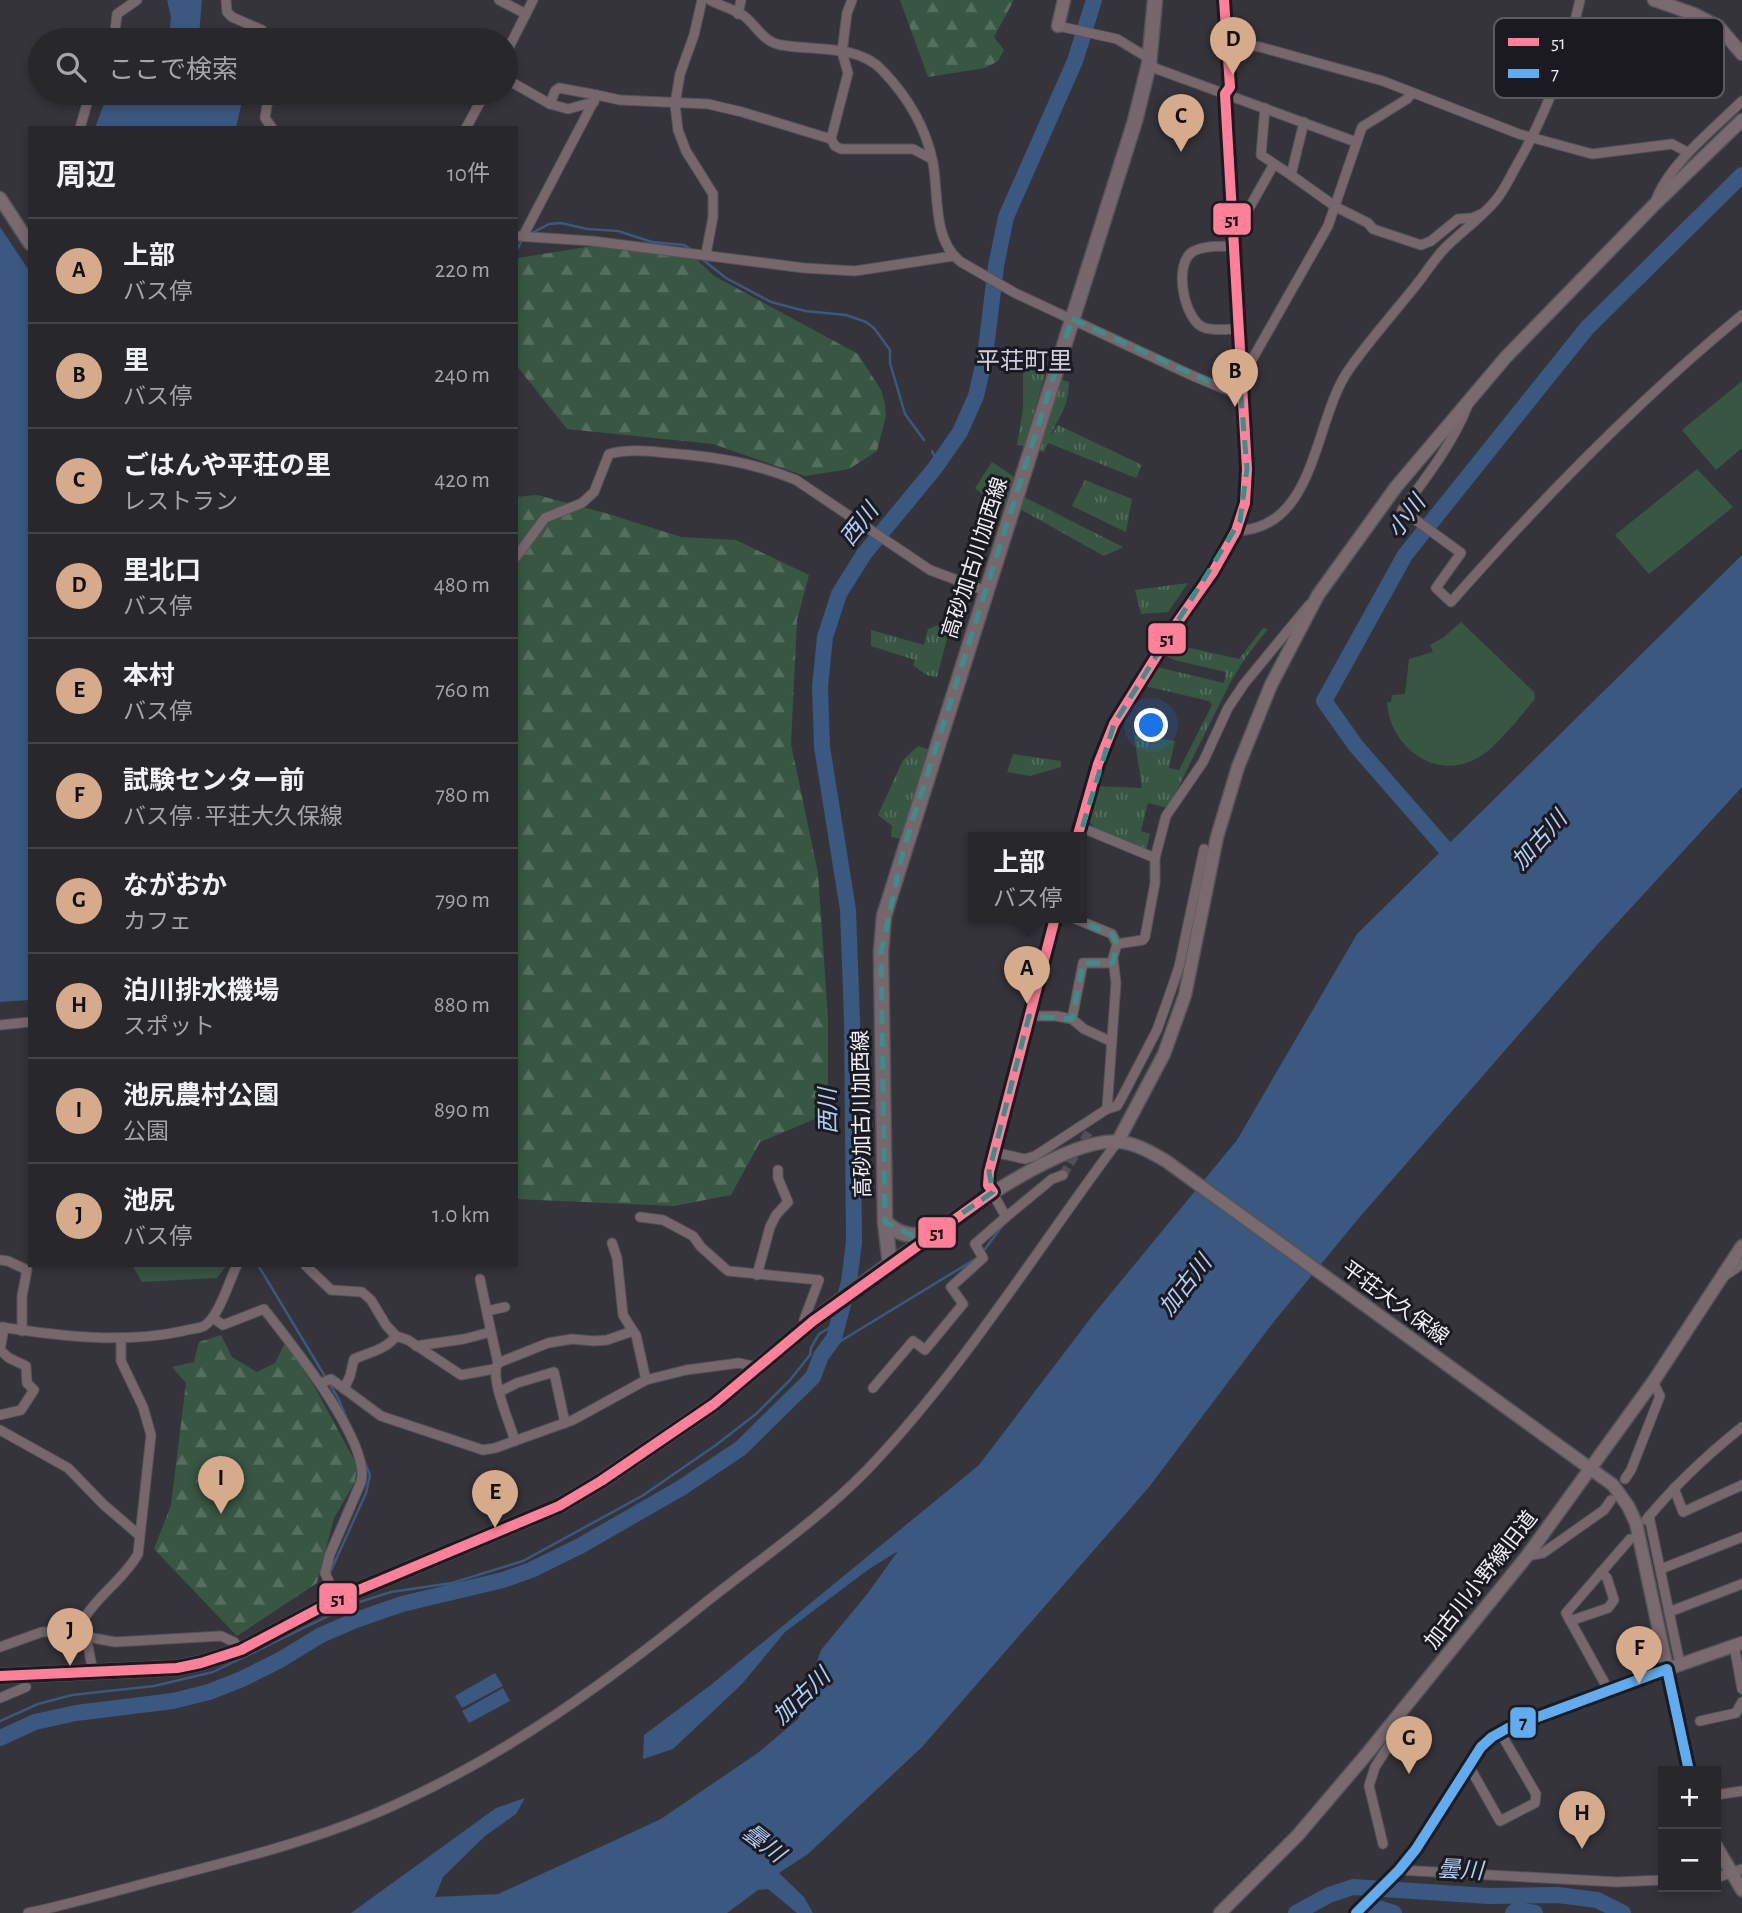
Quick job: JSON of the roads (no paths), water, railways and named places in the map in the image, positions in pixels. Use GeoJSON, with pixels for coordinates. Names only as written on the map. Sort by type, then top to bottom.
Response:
{"type":"FeatureCollection","features":[{"type":"Feature","properties":{"kind":"main road","name":"高砂加古川加西線"},"geometry":{"type":"LineString","coordinates":[[890,1264],[885,1222],[881,952],[884,916],[1135,121],[1150,62],[1155,0]]}},
{"type":"Feature","properties":{"kind":"main road"},"geometry":{"type":"LineString","coordinates":[[885,1222],[892,1229],[908,1236],[939,1229]]}},
{"type":"Feature","properties":{"kind":"main road"},"geometry":{"type":"LineString","coordinates":[[0,1676],[177,1668],[201,1663],[242,1650],[337,1599],[559,1506],[693,1419],[811,1323],[890,1264]]}},
{"type":"Feature","properties":{"kind":"street"},"geometry":{"type":"LineString","coordinates":[[115,28],[117,13],[136,0]]}},
{"type":"Feature","properties":{"kind":"street"},"geometry":{"type":"LineString","coordinates":[[226,0],[227,12],[232,17],[257,28]]}},
{"type":"Feature","properties":{"kind":"street"},"geometry":{"type":"LineString","coordinates":[[499,0],[526,14]]}},
{"type":"Feature","properties":{"kind":"street"},"geometry":{"type":"LineString","coordinates":[[518,30],[533,0]]}},
{"type":"Feature","properties":{"kind":"street"},"geometry":{"type":"LineString","coordinates":[[702,0],[694,36],[680,74],[675,104],[678,130],[686,151],[713,194],[713,217],[706,254]]}},
{"type":"Feature","properties":{"kind":"street"},"geometry":{"type":"LineString","coordinates":[[710,0],[743,16],[767,40],[779,45],[842,52],[872,61],[897,87],[918,117],[932,159],[940,227],[945,244],[953,256],[977,273],[1015,293],[1241,396]]}},
{"type":"Feature","properties":{"kind":"street"},"geometry":{"type":"LineString","coordinates":[[738,13],[741,0]]}},
{"type":"Feature","properties":{"kind":"street"},"geometry":{"type":"LineString","coordinates":[[831,139],[848,73],[842,52],[847,13],[852,0]]}},
{"type":"Feature","properties":{"kind":"street"},"geometry":{"type":"LineString","coordinates":[[1064,0],[1060,26],[1127,43],[1157,69],[1356,142]]}},
{"type":"Feature","properties":{"kind":"street"},"geometry":{"type":"LineString","coordinates":[[1079,832],[1098,764],[1114,724],[1213,572],[1236,531],[1245,503],[1247,469],[1225,94],[1230,87],[1224,0]]}},
{"type":"Feature","properties":{"kind":"street"},"geometry":{"type":"LineString","coordinates":[[1576,18],[1580,0]]}},
{"type":"Feature","properties":{"kind":"street"},"geometry":{"type":"LineString","coordinates":[[1654,0],[1702,18]]}},
{"type":"Feature","properties":{"kind":"street"},"geometry":{"type":"LineString","coordinates":[[1724,33],[1742,54]]}},
{"type":"Feature","properties":{"kind":"street"},"geometry":{"type":"LineString","coordinates":[[1227,48],[1245,45],[1260,47],[1384,81],[1532,138],[1592,155],[1672,144],[1687,152]]}},
{"type":"Feature","properties":{"kind":"street"},"geometry":{"type":"LineString","coordinates":[[518,86],[551,104],[568,109],[596,98]]}},
{"type":"Feature","properties":{"kind":"street"},"geometry":{"type":"LineString","coordinates":[[551,104],[559,88],[596,98],[708,104],[742,111],[831,139],[835,146],[841,149],[913,149],[932,159]]}},
{"type":"Feature","properties":{"kind":"street"},"geometry":{"type":"LineString","coordinates":[[1241,379],[1319,243],[1336,207],[1362,127],[1407,99],[1412,93]]}},
{"type":"Feature","properties":{"kind":"street"},"geometry":{"type":"LineString","coordinates":[[596,98],[520,236],[592,241],[804,268],[855,271],[953,256]]}},
{"type":"Feature","properties":{"kind":"street"},"geometry":{"type":"LineString","coordinates":[[1236,531],[1254,531],[1296,498],[1307,475],[1334,392],[1444,248],[1497,199],[1532,138],[1549,98]]}},
{"type":"Feature","properties":{"kind":"street"},"geometry":{"type":"LineString","coordinates":[[1654,205],[1658,193],[1687,152],[1700,143],[1742,101]]}},
{"type":"Feature","properties":{"kind":"street"},"geometry":{"type":"LineString","coordinates":[[81,126],[87,105]]}},
{"type":"Feature","properties":{"kind":"street"},"geometry":{"type":"LineString","coordinates":[[267,105],[265,118],[271,126]]}},
{"type":"Feature","properties":{"kind":"street"},"geometry":{"type":"LineString","coordinates":[[467,126],[478,105]]}},
{"type":"Feature","properties":{"kind":"street"},"geometry":{"type":"LineString","coordinates":[[1265,108],[1261,155],[1336,207],[1368,223],[1373,229],[1417,245],[1431,241],[1458,219],[1472,218],[1484,212]]}},
{"type":"Feature","properties":{"kind":"street"},"geometry":{"type":"LineString","coordinates":[[1117,944],[1143,940],[1145,937],[1154,883],[1155,858],[1166,816],[1203,762],[1228,708],[1248,679],[1318,595],[1396,487],[1506,357],[1654,205],[1742,120]]}},
{"type":"Feature","properties":{"kind":"street"},"geometry":{"type":"LineString","coordinates":[[1292,175],[1304,122]]}},
{"type":"Feature","properties":{"kind":"street"},"geometry":{"type":"LineString","coordinates":[[1232,215],[1244,215],[1247,212],[1274,164]]}},
{"type":"Feature","properties":{"kind":"street"},"geometry":{"type":"LineString","coordinates":[[0,198],[28,241]]}},
{"type":"Feature","properties":{"kind":"street"},"geometry":{"type":"LineString","coordinates":[[1233,246],[1194,251],[1186,257],[1182,275],[1185,296],[1198,324],[1216,330],[1238,329]]}},
{"type":"Feature","properties":{"kind":"street"},"geometry":{"type":"LineString","coordinates":[[1470,400],[1458,427],[1402,510],[1461,553],[1436,588],[1451,602],[1517,527],[1602,443],[1703,347],[1742,315]]}},
{"type":"Feature","properties":{"kind":"street"},"geometry":{"type":"LineString","coordinates":[[518,554],[545,518],[582,503],[594,492],[609,454],[625,450],[716,457],[752,464],[796,480],[930,570],[986,591]]}},
{"type":"Feature","properties":{"kind":"street"},"geometry":{"type":"LineString","coordinates":[[28,1913],[223,1863],[345,1826],[399,1803],[503,1749],[608,1679],[755,1566],[867,1470],[958,1363],[1055,1225],[1122,1142],[1164,1054],[1179,1015],[1198,939],[1217,837],[1238,767],[1271,685],[1318,595]]}},
{"type":"Feature","properties":{"kind":"street"},"geometry":{"type":"LineString","coordinates":[[1080,827],[1155,858]]}},
{"type":"Feature","properties":{"kind":"street"},"geometry":{"type":"LineString","coordinates":[[993,1152],[1024,1159],[1035,1156],[1120,1101],[1157,1030],[1178,967],[1203,849]]}},
{"type":"Feature","properties":{"kind":"street"},"geometry":{"type":"LineString","coordinates":[[1006,1217],[987,1178],[1054,923]]}},
{"type":"Feature","properties":{"kind":"street"},"geometry":{"type":"LineString","coordinates":[[1085,923],[1111,934],[1117,944],[1112,963],[1116,983],[1103,1111],[1090,1130]]}},
{"type":"Feature","properties":{"kind":"street"},"geometry":{"type":"LineString","coordinates":[[1072,1019],[1083,963],[1112,963]]}},
{"type":"Feature","properties":{"kind":"street"},"geometry":{"type":"LineString","coordinates":[[1029,1016],[1072,1019],[1084,1029],[1110,1041]]}},
{"type":"Feature","properties":{"kind":"street"},"geometry":{"type":"LineString","coordinates":[[0,1025],[28,1022]]}},
{"type":"Feature","properties":{"kind":"street"},"geometry":{"type":"LineString","coordinates":[[890,1264],[993,1192],[1074,1151],[1122,1142]]}},
{"type":"Feature","properties":{"kind":"street","name":"平荘大久保線"},"geometry":{"type":"LineString","coordinates":[[1122,1142],[1166,1161],[1614,1485],[1628,1506],[1644,1520],[1667,1669],[1688,1766]]}},
{"type":"Feature","properties":{"kind":"street"},"geometry":{"type":"LineString","coordinates":[[757,1275],[770,1227],[776,1215],[788,1202],[778,1178],[778,1170]]}},
{"type":"Feature","properties":{"kind":"street"},"geometry":{"type":"LineString","coordinates":[[873,1388],[913,1341],[925,1350],[963,1304],[951,1287],[983,1258],[975,1244],[1052,1179],[1063,1175]]}},
{"type":"Feature","properties":{"kind":"street"},"geometry":{"type":"LineString","coordinates":[[640,1217],[663,1220],[693,1236],[701,1247],[729,1271],[819,1280],[804,1320],[811,1323]]}},
{"type":"Feature","properties":{"kind":"street"},"geometry":{"type":"LineString","coordinates":[[612,1243],[617,1258],[623,1315],[636,1335],[646,1380]]}},
{"type":"Feature","properties":{"kind":"street","name":"加古川小野線旧道"},"geometry":{"type":"LineString","coordinates":[[1220,1913],[1298,1835],[1527,1556],[1586,1465],[1653,1382],[1742,1246]]}},
{"type":"Feature","properties":{"kind":"street"},"geometry":{"type":"LineString","coordinates":[[0,1260],[27,1270],[22,1296],[22,1331]]}},
{"type":"Feature","properties":{"kind":"street"},"geometry":{"type":"LineString","coordinates":[[1718,1281],[1742,1264]]}},
{"type":"Feature","properties":{"kind":"street"},"geometry":{"type":"LineString","coordinates":[[0,1415],[21,1410],[34,1390],[27,1383],[26,1366],[0,1350],[2,1327],[22,1331],[121,1338],[171,1334],[203,1326],[213,1318],[236,1267]]}},
{"type":"Feature","properties":{"kind":"street"},"geometry":{"type":"LineString","coordinates":[[307,1267],[331,1290],[362,1292],[371,1300],[396,1336],[461,1375],[496,1366],[548,1343],[572,1339],[607,1340],[633,1331]]}},
{"type":"Feature","properties":{"kind":"street"},"geometry":{"type":"LineString","coordinates":[[480,1279],[499,1392],[515,1441]]}},
{"type":"Feature","properties":{"kind":"street"},"geometry":{"type":"LineString","coordinates":[[487,1311],[505,1307]]}},
{"type":"Feature","properties":{"kind":"street"},"geometry":{"type":"LineString","coordinates":[[213,1318],[223,1325],[264,1310],[321,1383],[353,1443],[363,1474],[330,1554],[325,1573],[337,1599]]}},
{"type":"Feature","properties":{"kind":"street"},"geometry":{"type":"LineString","coordinates":[[416,1346],[491,1332]]}},
{"type":"Feature","properties":{"kind":"street"},"geometry":{"type":"LineString","coordinates":[[344,1389],[354,1359],[377,1350],[393,1341],[396,1336]]}},
{"type":"Feature","properties":{"kind":"street"},"geometry":{"type":"LineString","coordinates":[[93,1672],[83,1620],[107,1589],[133,1563],[140,1545],[151,1435],[143,1406],[121,1361],[121,1338]]}},
{"type":"Feature","properties":{"kind":"street"},"geometry":{"type":"LineString","coordinates":[[321,1383],[331,1379],[381,1416],[483,1450],[565,1423],[646,1380],[686,1370],[739,1363],[757,1367]]}},
{"type":"Feature","properties":{"kind":"street"},"geometry":{"type":"LineString","coordinates":[[499,1392],[517,1383],[554,1372],[565,1423]]}},
{"type":"Feature","properties":{"kind":"street"},"geometry":{"type":"LineString","coordinates":[[1625,1479],[1632,1470],[1660,1396],[1653,1382]]}},
{"type":"Feature","properties":{"kind":"street"},"geometry":{"type":"LineString","coordinates":[[1680,1664],[1661,1569],[1644,1520],[1714,1450],[1742,1427]]}},
{"type":"Feature","properties":{"kind":"street"},"geometry":{"type":"LineString","coordinates":[[0,1430],[68,1468],[104,1505],[139,1535]]}},
{"type":"Feature","properties":{"kind":"street"},"geometry":{"type":"LineString","coordinates":[[1674,1488],[1683,1512],[1742,1485]]}},
{"type":"Feature","properties":{"kind":"street"},"geometry":{"type":"LineString","coordinates":[[1527,1556],[1543,1553],[1604,1510],[1611,1500]]}},
{"type":"Feature","properties":{"kind":"street"},"geometry":{"type":"LineString","coordinates":[[1661,1569],[1742,1537]]}},
{"type":"Feature","properties":{"kind":"street"},"geometry":{"type":"LineString","coordinates":[[1568,1617],[1601,1572],[1630,1539]]}},
{"type":"Feature","properties":{"kind":"street"},"geometry":{"type":"LineString","coordinates":[[1568,1617],[1608,1608],[1614,1600],[1607,1578],[1601,1572]]}},
{"type":"Feature","properties":{"kind":"street"},"geometry":{"type":"LineString","coordinates":[[1669,1612],[1742,1584]]}},
{"type":"Feature","properties":{"kind":"street"},"geometry":{"type":"LineString","coordinates":[[1568,1617],[1609,1691]]}},
{"type":"Feature","properties":{"kind":"street"},"geometry":{"type":"LineString","coordinates":[[0,1647],[42,1632],[61,1632],[115,1642],[220,1636],[234,1642],[242,1650]]}},
{"type":"Feature","properties":{"kind":"street"},"geometry":{"type":"LineString","coordinates":[[1356,1913],[1416,1849],[1481,1747],[1500,1731],[1738,1644],[1742,1689]]}},
{"type":"Feature","properties":{"kind":"street"},"geometry":{"type":"LineString","coordinates":[[1,1697],[26,1687]]}},
{"type":"Feature","properties":{"kind":"street"},"geometry":{"type":"LineString","coordinates":[[1705,1722],[1736,1713],[1742,1702]]}},
{"type":"Feature","properties":{"kind":"street"},"geometry":{"type":"LineString","coordinates":[[1383,1844],[1369,1786],[1375,1768],[1396,1734],[1400,1713]]}},
{"type":"Feature","properties":{"kind":"street"},"geometry":{"type":"LineString","coordinates":[[1469,1766],[1500,1821],[1535,1803],[1536,1794],[1500,1731]]}},
{"type":"Feature","properties":{"kind":"street"},"geometry":{"type":"LineString","coordinates":[[1721,1794],[1742,1791]]}},
{"type":"Feature","properties":{"kind":"street"},"geometry":{"type":"LineString","coordinates":[[1721,1852],[1736,1871],[1742,1890]]}},
{"type":"Feature","properties":{"kind":"street"},"geometry":{"type":"LineString","coordinates":[[1397,1872],[1616,1882],[1658,1880]]}},
{"type":"Feature","properties":{"kind":"water"},"geometry":{"type":"Polygon","coordinates":[[[167,0],[202,0],[200,28],[170,28],[171,17],[167,0]]]}},
{"type":"Feature","properties":{"kind":"water"},"geometry":{"type":"Polygon","coordinates":[[[104,105],[241,105],[236,126],[96,126],[104,105]]]}},
{"type":"Feature","properties":{"kind":"water"},"geometry":{"type":"Polygon","coordinates":[[[0,227],[28,269],[28,1000],[0,1002],[0,227]]]}},
{"type":"Feature","properties":{"kind":"water","name":"加古川"},"geometry":{"type":"Polygon","coordinates":[[[1742,555],[1742,787],[1596,946],[1358,1219],[1272,1324],[1149,1487],[922,1747],[808,1854],[779,1873],[804,1897],[813,1913],[797,1913],[768,1889],[758,1890],[727,1913],[351,1913],[496,1808],[525,1798],[516,1814],[485,1836],[443,1877],[435,1897],[498,1894],[661,1819],[759,1752],[798,1719],[821,1650],[868,1593],[898,1551],[869,1569],[785,1632],[742,1684],[673,1749],[643,1759],[644,1735],[712,1684],[979,1465],[1093,1315],[1237,1140],[1357,934],[1742,555]]]}},
{"type":"Feature","properties":{"kind":"water"},"geometry":{"type":"Polygon","coordinates":[[[495,1673],[503,1686],[462,1708],[455,1696],[495,1673]]]}},
{"type":"Feature","properties":{"kind":"water"},"geometry":{"type":"Polygon","coordinates":[[[503,1688],[510,1701],[469,1723],[462,1711],[503,1688]]]}},
{"type":"Feature","properties":{"kind":"waterway","name":"西川"},"geometry":{"type":"LineString","coordinates":[[0,1738],[35,1722],[76,1713],[173,1701],[209,1692],[242,1679],[321,1635],[356,1620],[402,1604],[503,1580],[531,1570],[580,1546],[681,1488],[741,1448],[813,1377],[821,1356],[834,1338],[849,1282],[854,1242],[848,910],[822,747],[820,687],[825,637],[839,594],[864,554],[935,468],[960,432],[976,396],[985,357],[996,266],[1006,217],[1075,61],[1094,0]]}},
{"type":"Feature","properties":{"kind":"waterway","name":"小川"},"geometry":{"type":"LineString","coordinates":[[1458,863],[1356,746],[1324,701],[1405,555],[1587,328],[1742,175]]}},
{"type":"Feature","properties":{"kind":"waterway"},"geometry":{"type":"LineString","coordinates":[[532,233],[549,224],[561,223],[587,229],[618,231],[652,242],[684,245],[692,250]]}},
{"type":"Feature","properties":{"kind":"waterway"},"geometry":{"type":"LineString","coordinates":[[518,248],[522,240]]}},
{"type":"Feature","properties":{"kind":"waterway"},"geometry":{"type":"LineString","coordinates":[[702,259],[726,278],[771,302],[805,311],[846,315],[874,328],[890,350],[890,363],[905,414],[924,440]]}},
{"type":"Feature","properties":{"kind":"waterway"},"geometry":{"type":"LineString","coordinates":[[932,451],[938,464]]}},
{"type":"Feature","properties":{"kind":"waterway"},"geometry":{"type":"LineString","coordinates":[[982,1253],[1003,1225]]}},
{"type":"Feature","properties":{"kind":"waterway"},"geometry":{"type":"LineString","coordinates":[[826,1350],[977,1258]]}},
{"type":"Feature","properties":{"kind":"waterway"},"geometry":{"type":"LineString","coordinates":[[259,1267],[338,1398],[353,1433]]}},
{"type":"Feature","properties":{"kind":"waterway"},"geometry":{"type":"LineString","coordinates":[[0,1721],[38,1704],[72,1695],[154,1686],[213,1672],[353,1604],[391,1592],[452,1583],[523,1561],[642,1496],[716,1445],[756,1414],[790,1380],[810,1355],[819,1334],[837,1323]]}},
{"type":"Feature","properties":{"kind":"waterway"},"geometry":{"type":"LineString","coordinates":[[329,1575],[366,1493],[370,1475],[362,1455]]}},
{"type":"Feature","properties":{"kind":"waterway"},"geometry":{"type":"LineString","coordinates":[[318,1598],[326,1581]]}},
{"type":"Feature","properties":{"kind":"waterway","name":"曇川"},"geometry":{"type":"LineString","coordinates":[[1296,1913],[1329,1895],[1353,1887],[1489,1896],[1558,1895],[1597,1900],[1623,1913]]}},
{"type":"Feature","properties":{"kind":"waterway"},"geometry":{"type":"LineString","coordinates":[[1368,1913],[1374,1907],[1394,1913]]}},
{"type":"Feature","properties":{"kind":"waterway"},"geometry":{"type":"LineString","coordinates":[[1513,1913],[1517,1910],[1535,1913]]}},
{"type":"Feature","properties":{"kind":"tunnel"},"geometry":{"type":"LineString","coordinates":[[1063,1175],[1090,1130]]}},
{"type":"Feature","properties":{"kind":"place","name":"里北口"},"geometry":{"type":"Point","coordinates":[1233,75]}},
{"type":"Feature","properties":{"kind":"place","name":"ごはんや平荘の里"},"geometry":{"type":"Point","coordinates":[1181,152]}},
{"type":"Feature","properties":{"kind":"place","name":"里"},"geometry":{"type":"Point","coordinates":[1235,407]}},
{"type":"Feature","properties":{"kind":"place","name":"上部"},"geometry":{"type":"Point","coordinates":[1027,1004]}},
{"type":"Feature","properties":{"kind":"place","name":"池尻農村公園"},"geometry":{"type":"Point","coordinates":[221,1514]}},
{"type":"Feature","properties":{"kind":"place","name":"本村"},"geometry":{"type":"Point","coordinates":[495,1528]}},
{"type":"Feature","properties":{"kind":"place","name":"池尻"},"geometry":{"type":"Point","coordinates":[70,1666]}},
{"type":"Feature","properties":{"kind":"place","name":"試験センター前"},"geometry":{"type":"Point","coordinates":[1639,1684]}},
{"type":"Feature","properties":{"kind":"place","name":"ながおか"},"geometry":{"type":"Point","coordinates":[1409,1774]}},
{"type":"Feature","properties":{"kind":"place","name":"泊川排水機場"},"geometry":{"type":"Point","coordinates":[1582,1849]}},
{"type":"Feature","properties":{"kind":"district","name":"平荘町里"},"geometry":{"type":"Point","coordinates":[1024,362]}}]}
